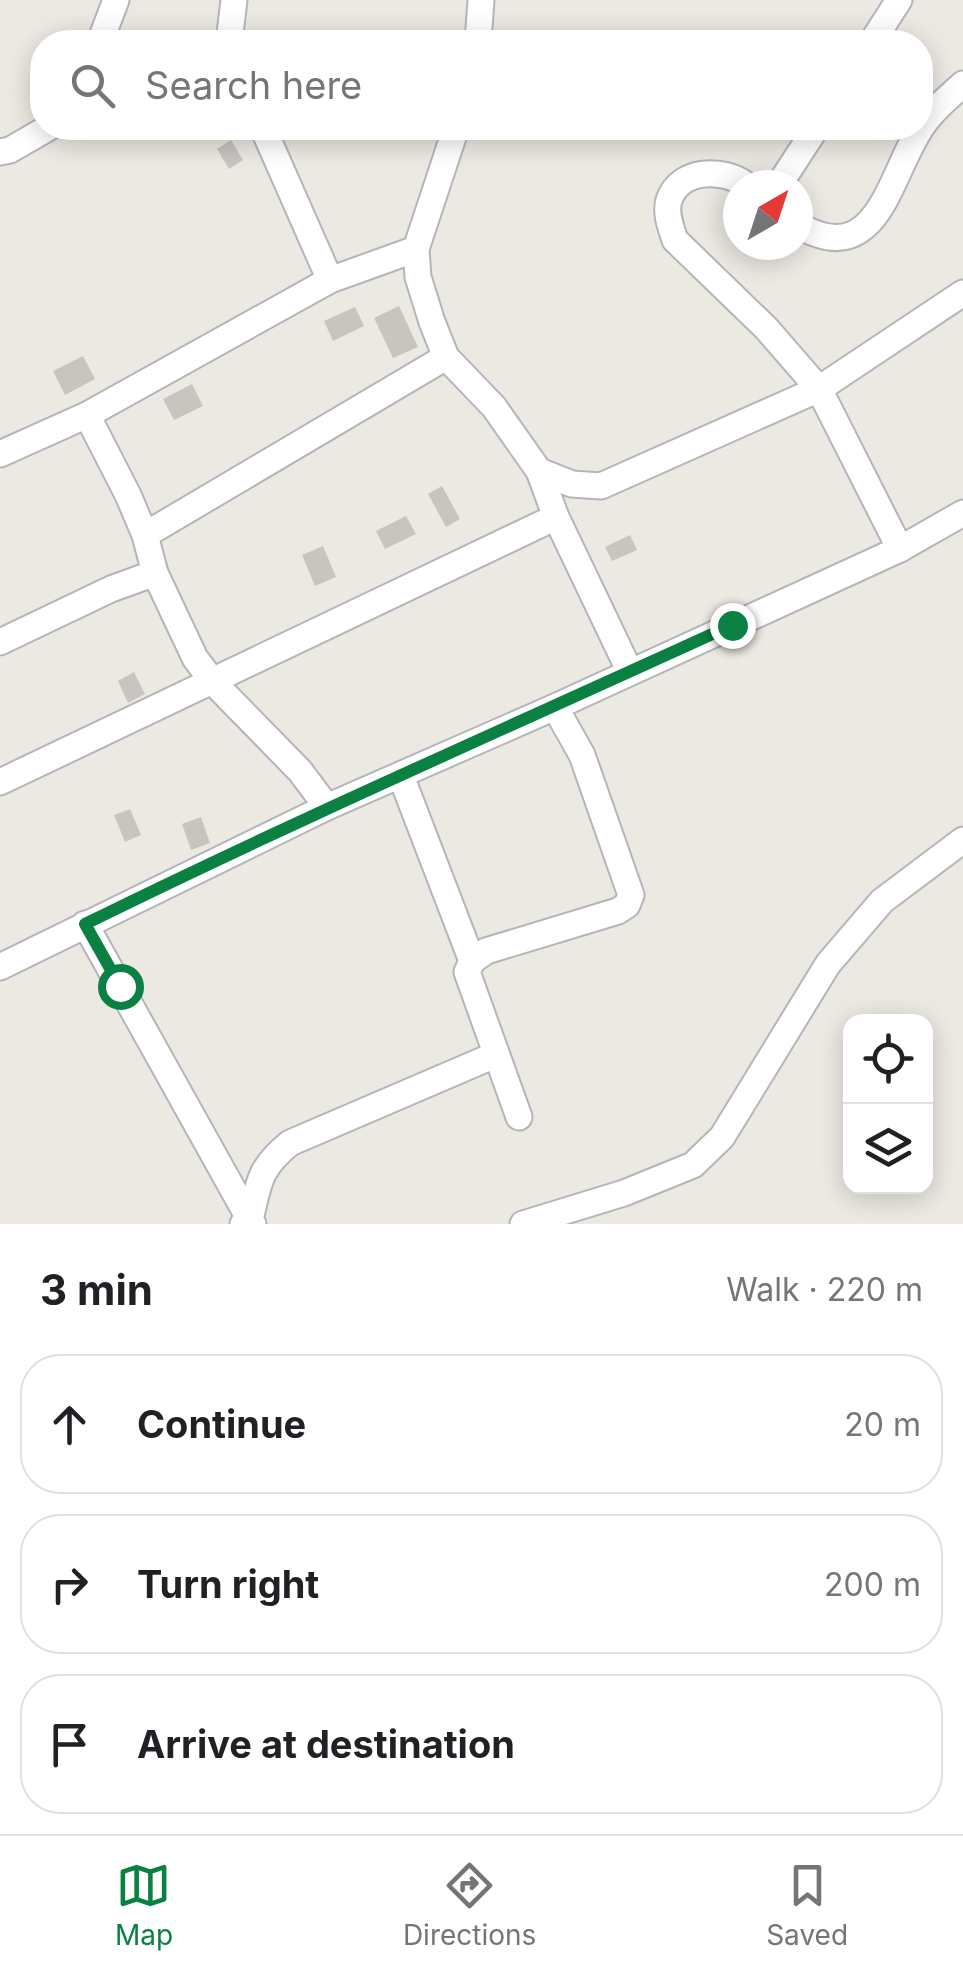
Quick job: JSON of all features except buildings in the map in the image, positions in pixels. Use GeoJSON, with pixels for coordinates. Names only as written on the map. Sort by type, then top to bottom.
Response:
{"type":"FeatureCollection","features":[{"type":"Feature","properties":{"kind":"street"},"geometry":{"type":"LineString","coordinates":[[105,30],[116,0]]}},
{"type":"Feature","properties":{"kind":"street"},"geometry":{"type":"LineString","coordinates":[[230,30],[234,0]]}},
{"type":"Feature","properties":{"kind":"street"},"geometry":{"type":"LineString","coordinates":[[479,30],[481,0]]}},
{"type":"Feature","properties":{"kind":"street"},"geometry":{"type":"LineString","coordinates":[[880,30],[899,0]]}},
{"type":"Feature","properties":{"kind":"street"},"geometry":{"type":"LineString","coordinates":[[933,114],[963,84]]}},
{"type":"Feature","properties":{"kind":"street"},"geometry":{"type":"LineString","coordinates":[[0,152],[30,138]]}},
{"type":"Feature","properties":{"kind":"street"},"geometry":{"type":"LineString","coordinates":[[268,140],[330,280]]}},
{"type":"Feature","properties":{"kind":"street"},"geometry":{"type":"LineString","coordinates":[[452,140],[416,249],[418,276],[446,357],[494,408],[539,471],[556,516],[630,672]]}},
{"type":"Feature","properties":{"kind":"street"},"geometry":{"type":"LineString","coordinates":[[789,170],[808,140]]}},
{"type":"Feature","properties":{"kind":"street"},"geometry":{"type":"LineString","coordinates":[[813,234],[847,234],[868,226],[886,200],[915,140]]}},
{"type":"Feature","properties":{"kind":"street"},"geometry":{"type":"LineString","coordinates":[[723,175],[699,174],[682,181],[669,200],[669,222],[676,240],[766,328],[819,389],[900,550]]}},
{"type":"Feature","properties":{"kind":"street"},"geometry":{"type":"LineString","coordinates":[[0,454],[87,415],[330,280],[416,249]]}},
{"type":"Feature","properties":{"kind":"street"},"geometry":{"type":"LineString","coordinates":[[539,471],[572,484],[601,486],[819,389],[963,293]]}},
{"type":"Feature","properties":{"kind":"street"},"geometry":{"type":"LineString","coordinates":[[145,535],[446,357]]}},
{"type":"Feature","properties":{"kind":"street"},"geometry":{"type":"LineString","coordinates":[[87,415],[145,535],[156,574],[195,658],[213,682],[300,771],[327,807]]}},
{"type":"Feature","properties":{"kind":"street"},"geometry":{"type":"LineString","coordinates":[[0,967],[327,807],[900,550],[963,513]]}},
{"type":"Feature","properties":{"kind":"street"},"geometry":{"type":"LineString","coordinates":[[0,782],[556,516]]}},
{"type":"Feature","properties":{"kind":"street"},"geometry":{"type":"LineString","coordinates":[[0,642],[111,590],[156,574]]}},
{"type":"Feature","properties":{"kind":"street"},"geometry":{"type":"LineString","coordinates":[[519,1117],[467,972],[472,961],[486,951],[618,911],[627,905],[631,895],[582,754],[554,708]]}},
{"type":"Feature","properties":{"kind":"street"},"geometry":{"type":"LineString","coordinates":[[401,776],[472,961]]}},
{"type":"Feature","properties":{"kind":"street"},"geometry":{"type":"LineString","coordinates":[[523,1224],[624,1193],[692,1165],[722,1137],[828,964],[882,901],[963,840]]}},
{"type":"Feature","properties":{"kind":"street"},"geometry":{"type":"LineString","coordinates":[[85,924],[249,1223]]}},
{"type":"Feature","properties":{"kind":"street"},"geometry":{"type":"LineString","coordinates":[[249,1223],[267,1162],[290,1143],[495,1055]]}},
{"type":"Feature","properties":{"kind":"route"},"geometry":{"type":"LineString","coordinates":[[120,986],[85,924],[327,807],[732,625]]}}]}
